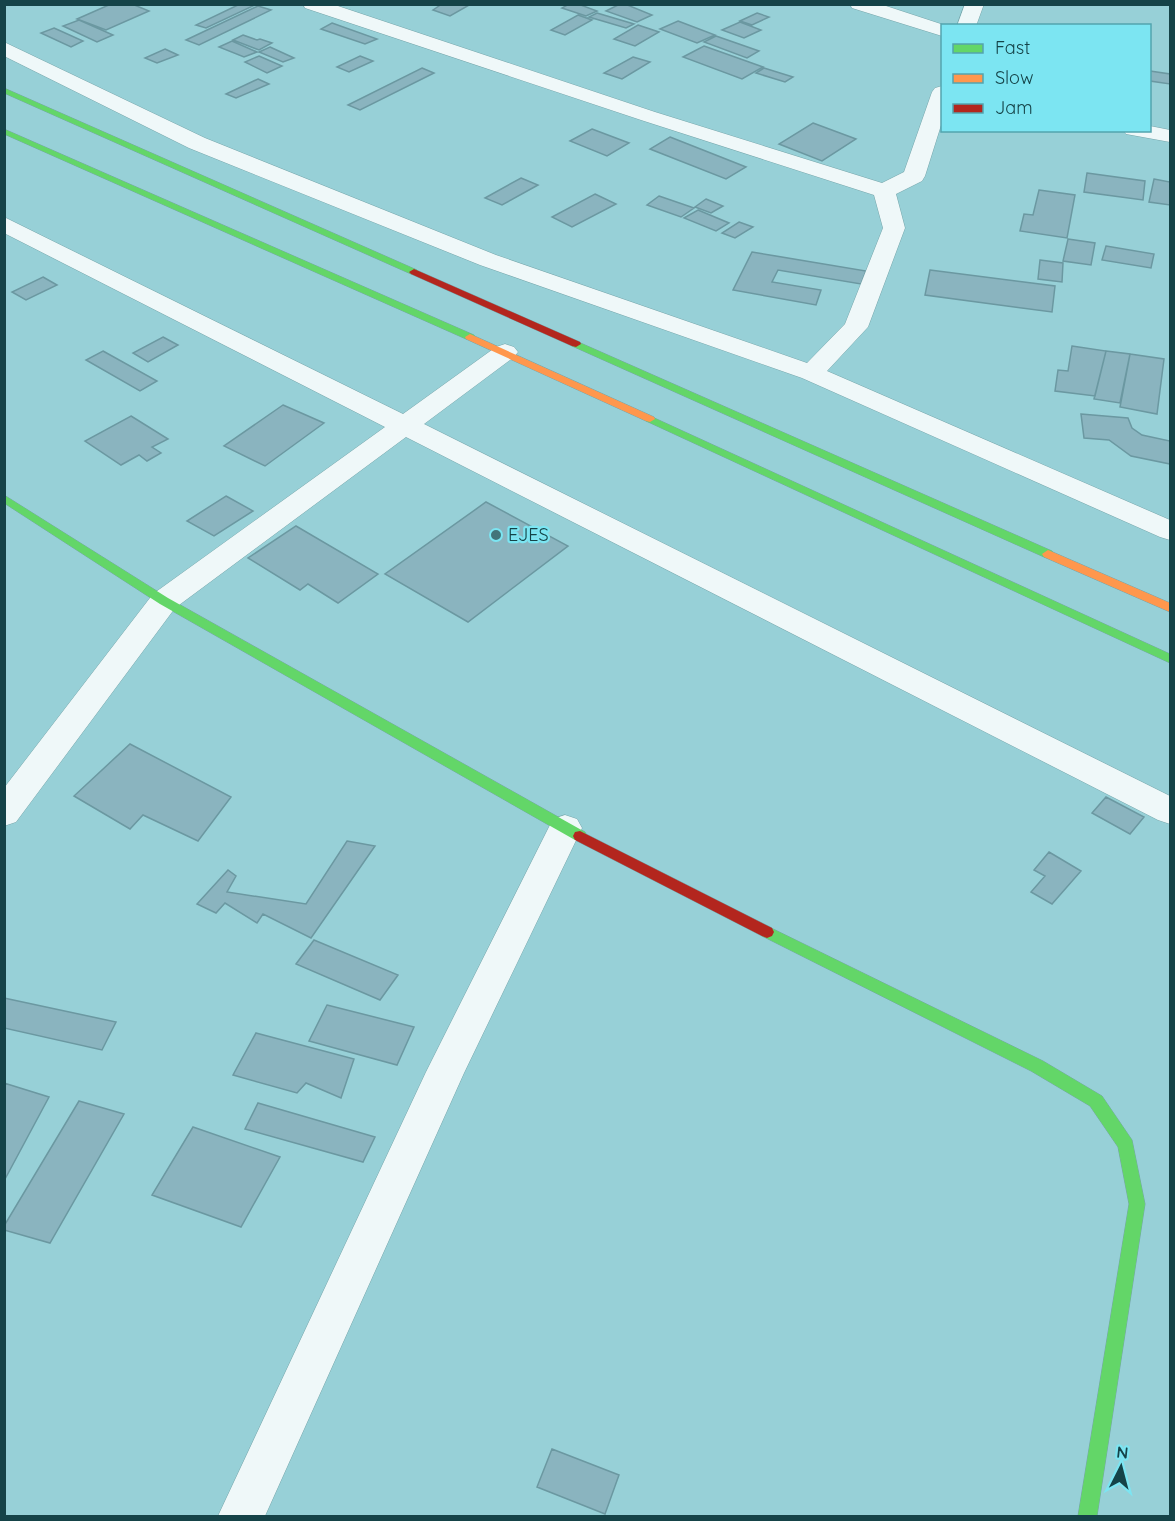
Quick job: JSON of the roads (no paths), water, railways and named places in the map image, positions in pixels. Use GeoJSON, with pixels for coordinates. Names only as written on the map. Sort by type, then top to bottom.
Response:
{"type":"FeatureCollection","features":[{"type":"Feature","properties":{"kind":"main road"},"geometry":{"type":"LineString","coordinates":[[4,90],[1170,608]]}},
{"type":"Feature","properties":{"kind":"main road"},"geometry":{"type":"LineString","coordinates":[[4,130],[505,352],[1170,659]]}},
{"type":"Feature","properties":{"kind":"main road"},"geometry":{"type":"LineString","coordinates":[[4,498],[164,601],[565,828],[871,985],[1037,1066],[1096,1101],[1126,1145],[1137,1204],[1088,1516]]}},
{"type":"Feature","properties":{"kind":"street"},"geometry":{"type":"LineString","coordinates":[[312,4],[339,8],[884,191],[914,176],[941,99]]}},
{"type":"Feature","properties":{"kind":"street"},"geometry":{"type":"LineString","coordinates":[[859,4],[941,30]]}},
{"type":"Feature","properties":{"kind":"street"},"geometry":{"type":"LineString","coordinates":[[967,24],[975,4]]}},
{"type":"Feature","properties":{"kind":"street"},"geometry":{"type":"LineString","coordinates":[[4,48],[197,143],[488,260],[811,373],[1170,531]]}},
{"type":"Feature","properties":{"kind":"street"},"geometry":{"type":"LineString","coordinates":[[1145,132],[1170,136]]}},
{"type":"Feature","properties":{"kind":"street"},"geometry":{"type":"LineString","coordinates":[[811,373],[856,327],[894,228],[884,191]]}},
{"type":"Feature","properties":{"kind":"street"},"geometry":{"type":"LineString","coordinates":[[4,224],[1170,810]]}},
{"type":"Feature","properties":{"kind":"street"},"geometry":{"type":"LineString","coordinates":[[4,813],[164,601],[505,352]]}},
{"type":"Feature","properties":{"kind":"street"},"geometry":{"type":"LineString","coordinates":[[241,1516],[445,1072],[565,828]]}},
{"type":"Feature","properties":{"kind":"place","name":"EJES"},"geometry":{"type":"Point","coordinates":[496,535]}}]}
